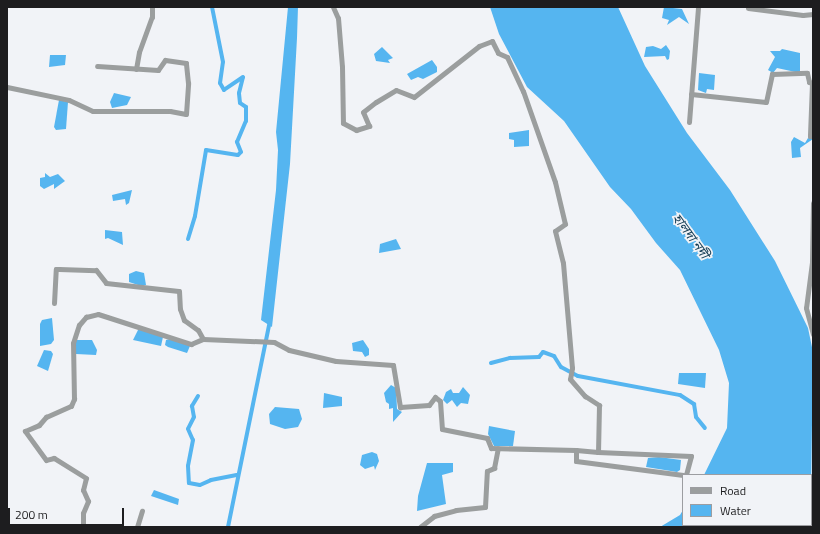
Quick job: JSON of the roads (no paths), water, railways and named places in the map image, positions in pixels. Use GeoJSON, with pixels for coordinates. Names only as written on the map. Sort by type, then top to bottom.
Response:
{"type":"FeatureCollection","features":[{"type":"Feature","properties":{"kind":"street"},"geometry":{"type":"LineString","coordinates":[[136,69],[139,52],[152,17],[152,7]]}},
{"type":"Feature","properties":{"kind":"street"},"geometry":{"type":"LineString","coordinates":[[333,7],[338,18],[342,67],[343,123],[356,130],[369,126],[363,112],[376,102],[396,90],[414,97],[479,46],[492,41],[498,53],[506,57],[523,91],[553,175],[565,224],[555,231],[563,263],[572,368],[570,379],[585,396],[599,405],[598,452]]}},
{"type":"Feature","properties":{"kind":"street"},"geometry":{"type":"LineString","coordinates":[[689,122],[698,7]]}},
{"type":"Feature","properties":{"kind":"street"},"geometry":{"type":"LineString","coordinates":[[748,8],[803,15],[813,14]]}},
{"type":"Feature","properties":{"kind":"street"},"geometry":{"type":"LineString","coordinates":[[7,87],[69,100],[93,111],[170,111],[186,114],[187,64],[165,60],[158,70],[97,66]]}},
{"type":"Feature","properties":{"kind":"street"},"geometry":{"type":"LineString","coordinates":[[691,94],[766,102],[772,74],[807,73],[809,82],[812,83],[810,136],[813,136]]}},
{"type":"Feature","properties":{"kind":"street"},"geometry":{"type":"LineString","coordinates":[[813,203],[812,262],[806,308],[813,334]]}},
{"type":"Feature","properties":{"kind":"street"},"geometry":{"type":"LineString","coordinates":[[54,303],[56,269],[74,268],[96,270],[106,283],[179,291],[180,309],[184,320],[198,330],[203,339]]}},
{"type":"Feature","properties":{"kind":"street"},"geometry":{"type":"LineString","coordinates":[[83,527],[83,513],[88,501],[83,490],[86,478],[52,458],[46,460],[25,431],[39,425],[46,417],[71,406],[74,399],[73,343],[79,325],[86,317],[98,314],[191,344],[203,339],[255,343],[274,342],[288,350],[336,361],[393,366],[400,407],[429,405],[435,397],[440,401],[442,428],[486,438],[491,448],[576,450],[691,456],[686,474]]}},
{"type":"Feature","properties":{"kind":"street"},"geometry":{"type":"LineString","coordinates":[[420,527],[434,516],[456,510],[485,507],[487,471],[494,468],[498,448]]}},
{"type":"Feature","properties":{"kind":"street"},"geometry":{"type":"LineString","coordinates":[[576,450],[576,462],[682,475]]}},
{"type":"Feature","properties":{"kind":"street"},"geometry":{"type":"LineString","coordinates":[[137,527],[142,511]]}},
{"type":"Feature","properties":{"kind":"water"},"geometry":{"type":"Polygon","coordinates":[[[288,7],[298,7],[297,38],[290,164],[272,327],[261,320],[276,190],[278,150],[276,132],[288,7]]]}},
{"type":"Feature","properties":{"kind":"water","name":"হালদা নদী"},"geometry":{"type":"Polygon","coordinates":[[[490,7],[618,7],[645,66],[687,133],[730,190],[775,261],[808,328],[813,352],[811,474],[704,474],[727,428],[729,383],[719,350],[680,270],[656,243],[631,209],[610,187],[564,121],[527,87],[499,34],[490,7]]]}},
{"type":"Feature","properties":{"kind":"water"},"geometry":{"type":"Polygon","coordinates":[[[664,7],[682,9],[689,24],[679,17],[667,25],[669,20],[662,18],[664,7]]]}},
{"type":"Feature","properties":{"kind":"water"},"geometry":{"type":"Polygon","coordinates":[[[666,45],[670,51],[669,59],[667,60],[665,56],[644,57],[646,47],[653,46],[661,49],[666,45]]]}},
{"type":"Feature","properties":{"kind":"water"},"geometry":{"type":"Polygon","coordinates":[[[382,47],[393,58],[388,60],[390,63],[376,61],[374,54],[382,47]]]}},
{"type":"Feature","properties":{"kind":"water"},"geometry":{"type":"Polygon","coordinates":[[[782,49],[800,53],[800,73],[777,68],[773,73],[768,70],[775,57],[770,51],[780,51],[782,49]]]}},
{"type":"Feature","properties":{"kind":"water"},"geometry":{"type":"Polygon","coordinates":[[[50,55],[66,55],[65,65],[49,67],[50,55]]]}},
{"type":"Feature","properties":{"kind":"water"},"geometry":{"type":"Polygon","coordinates":[[[432,60],[437,67],[437,72],[423,79],[418,77],[411,80],[407,74],[432,60]]]}},
{"type":"Feature","properties":{"kind":"water"},"geometry":{"type":"Polygon","coordinates":[[[699,73],[715,75],[714,90],[707,89],[706,93],[698,90],[699,73]]]}},
{"type":"Feature","properties":{"kind":"water"},"geometry":{"type":"Polygon","coordinates":[[[114,93],[131,97],[127,105],[112,108],[110,102],[114,93]]]}},
{"type":"Feature","properties":{"kind":"water"},"geometry":{"type":"Polygon","coordinates":[[[59,100],[68,102],[66,129],[56,130],[54,127],[59,100]]]}},
{"type":"Feature","properties":{"kind":"water"},"geometry":{"type":"Polygon","coordinates":[[[529,130],[529,146],[514,147],[514,140],[509,139],[509,133],[529,130]]]}},
{"type":"Feature","properties":{"kind":"water"},"geometry":{"type":"Polygon","coordinates":[[[794,137],[805,143],[808,138],[813,139],[800,148],[801,157],[792,158],[791,142],[794,137]]]}},
{"type":"Feature","properties":{"kind":"water"},"geometry":{"type":"Polygon","coordinates":[[[45,173],[50,177],[58,174],[65,181],[54,189],[54,184],[44,189],[40,186],[40,178],[45,177],[45,173]]]}},
{"type":"Feature","properties":{"kind":"water"},"geometry":{"type":"Polygon","coordinates":[[[132,190],[129,203],[126,205],[125,199],[113,201],[112,195],[132,190]]]}},
{"type":"Feature","properties":{"kind":"water"},"geometry":{"type":"Polygon","coordinates":[[[105,230],[122,232],[123,245],[108,238],[105,239],[105,230]]]}},
{"type":"Feature","properties":{"kind":"water"},"geometry":{"type":"Polygon","coordinates":[[[396,239],[401,249],[379,253],[380,244],[396,239]]]}},
{"type":"Feature","properties":{"kind":"water"},"geometry":{"type":"Polygon","coordinates":[[[136,271],[144,273],[146,285],[141,286],[129,282],[129,274],[136,271]]]}},
{"type":"Feature","properties":{"kind":"water"},"geometry":{"type":"Polygon","coordinates":[[[52,318],[54,340],[51,344],[40,346],[40,324],[42,320],[52,318]]]}},
{"type":"Feature","properties":{"kind":"water"},"geometry":{"type":"Polygon","coordinates":[[[139,328],[163,337],[161,346],[133,340],[139,328]]]}},
{"type":"Feature","properties":{"kind":"water"},"geometry":{"type":"Polygon","coordinates":[[[170,339],[190,346],[187,353],[165,345],[166,340],[170,339]]]}},
{"type":"Feature","properties":{"kind":"water"},"geometry":{"type":"Polygon","coordinates":[[[76,340],[92,340],[97,350],[96,355],[76,354],[76,340]]]}},
{"type":"Feature","properties":{"kind":"water"},"geometry":{"type":"Polygon","coordinates":[[[363,340],[369,349],[369,355],[365,357],[362,352],[353,351],[352,343],[363,340]]]}},
{"type":"Feature","properties":{"kind":"water"},"geometry":{"type":"Polygon","coordinates":[[[44,350],[51,351],[53,354],[48,371],[37,366],[44,350]]]}},
{"type":"Feature","properties":{"kind":"water"},"geometry":{"type":"Polygon","coordinates":[[[679,373],[706,373],[705,388],[678,384],[679,373]]]}},
{"type":"Feature","properties":{"kind":"water"},"geometry":{"type":"Polygon","coordinates":[[[391,385],[396,388],[397,409],[402,412],[393,422],[393,408],[389,409],[389,404],[386,402],[384,393],[391,385]]]}},
{"type":"Feature","properties":{"kind":"water"},"geometry":{"type":"Polygon","coordinates":[[[463,387],[470,395],[468,404],[461,403],[457,407],[452,400],[447,404],[443,400],[446,392],[451,389],[453,393],[459,393],[463,387]]]}},
{"type":"Feature","properties":{"kind":"water"},"geometry":{"type":"Polygon","coordinates":[[[324,393],[342,397],[342,406],[323,408],[324,393]]]}},
{"type":"Feature","properties":{"kind":"water"},"geometry":{"type":"Polygon","coordinates":[[[275,407],[299,409],[302,419],[298,427],[285,429],[270,424],[269,414],[275,407]]]}},
{"type":"Feature","properties":{"kind":"water"},"geometry":{"type":"Polygon","coordinates":[[[489,426],[515,431],[513,446],[494,446],[488,434],[489,426]]]}},
{"type":"Feature","properties":{"kind":"water"},"geometry":{"type":"Polygon","coordinates":[[[372,452],[377,454],[379,461],[375,470],[374,466],[365,469],[360,465],[362,455],[372,452]]]}},
{"type":"Feature","properties":{"kind":"water"},"geometry":{"type":"Polygon","coordinates":[[[659,457],[681,460],[680,470],[677,472],[646,467],[648,458],[659,457]]]}},
{"type":"Feature","properties":{"kind":"water"},"geometry":{"type":"Polygon","coordinates":[[[427,463],[453,463],[453,472],[442,475],[446,504],[417,511],[418,496],[427,463]]]}},
{"type":"Feature","properties":{"kind":"water"},"geometry":{"type":"Polygon","coordinates":[[[154,490],[179,499],[178,505],[151,496],[154,490]]]}},
{"type":"Feature","properties":{"kind":"water"},"geometry":{"type":"Polygon","coordinates":[[[682,512],[682,526],[724,526],[660,527],[680,515],[682,512]]]}},
{"type":"Feature","properties":{"kind":"waterway"},"geometry":{"type":"LineString","coordinates":[[188,239],[195,216],[206,150],[238,155],[241,152],[237,142],[246,121],[246,107],[240,103],[239,93],[243,77],[224,90],[220,83],[223,62],[212,7]]}},
{"type":"Feature","properties":{"kind":"waterway"},"geometry":{"type":"LineString","coordinates":[[228,527],[270,320]]}},
{"type":"Feature","properties":{"kind":"waterway"},"geometry":{"type":"LineString","coordinates":[[491,363],[510,358],[539,357],[543,352],[554,356],[561,367],[578,376],[680,395],[694,404],[696,417],[705,428]]}},
{"type":"Feature","properties":{"kind":"waterway"},"geometry":{"type":"LineString","coordinates":[[198,396],[192,406],[194,417],[188,429],[193,440],[188,466],[189,483],[200,485],[211,480],[237,475]]}}]}
